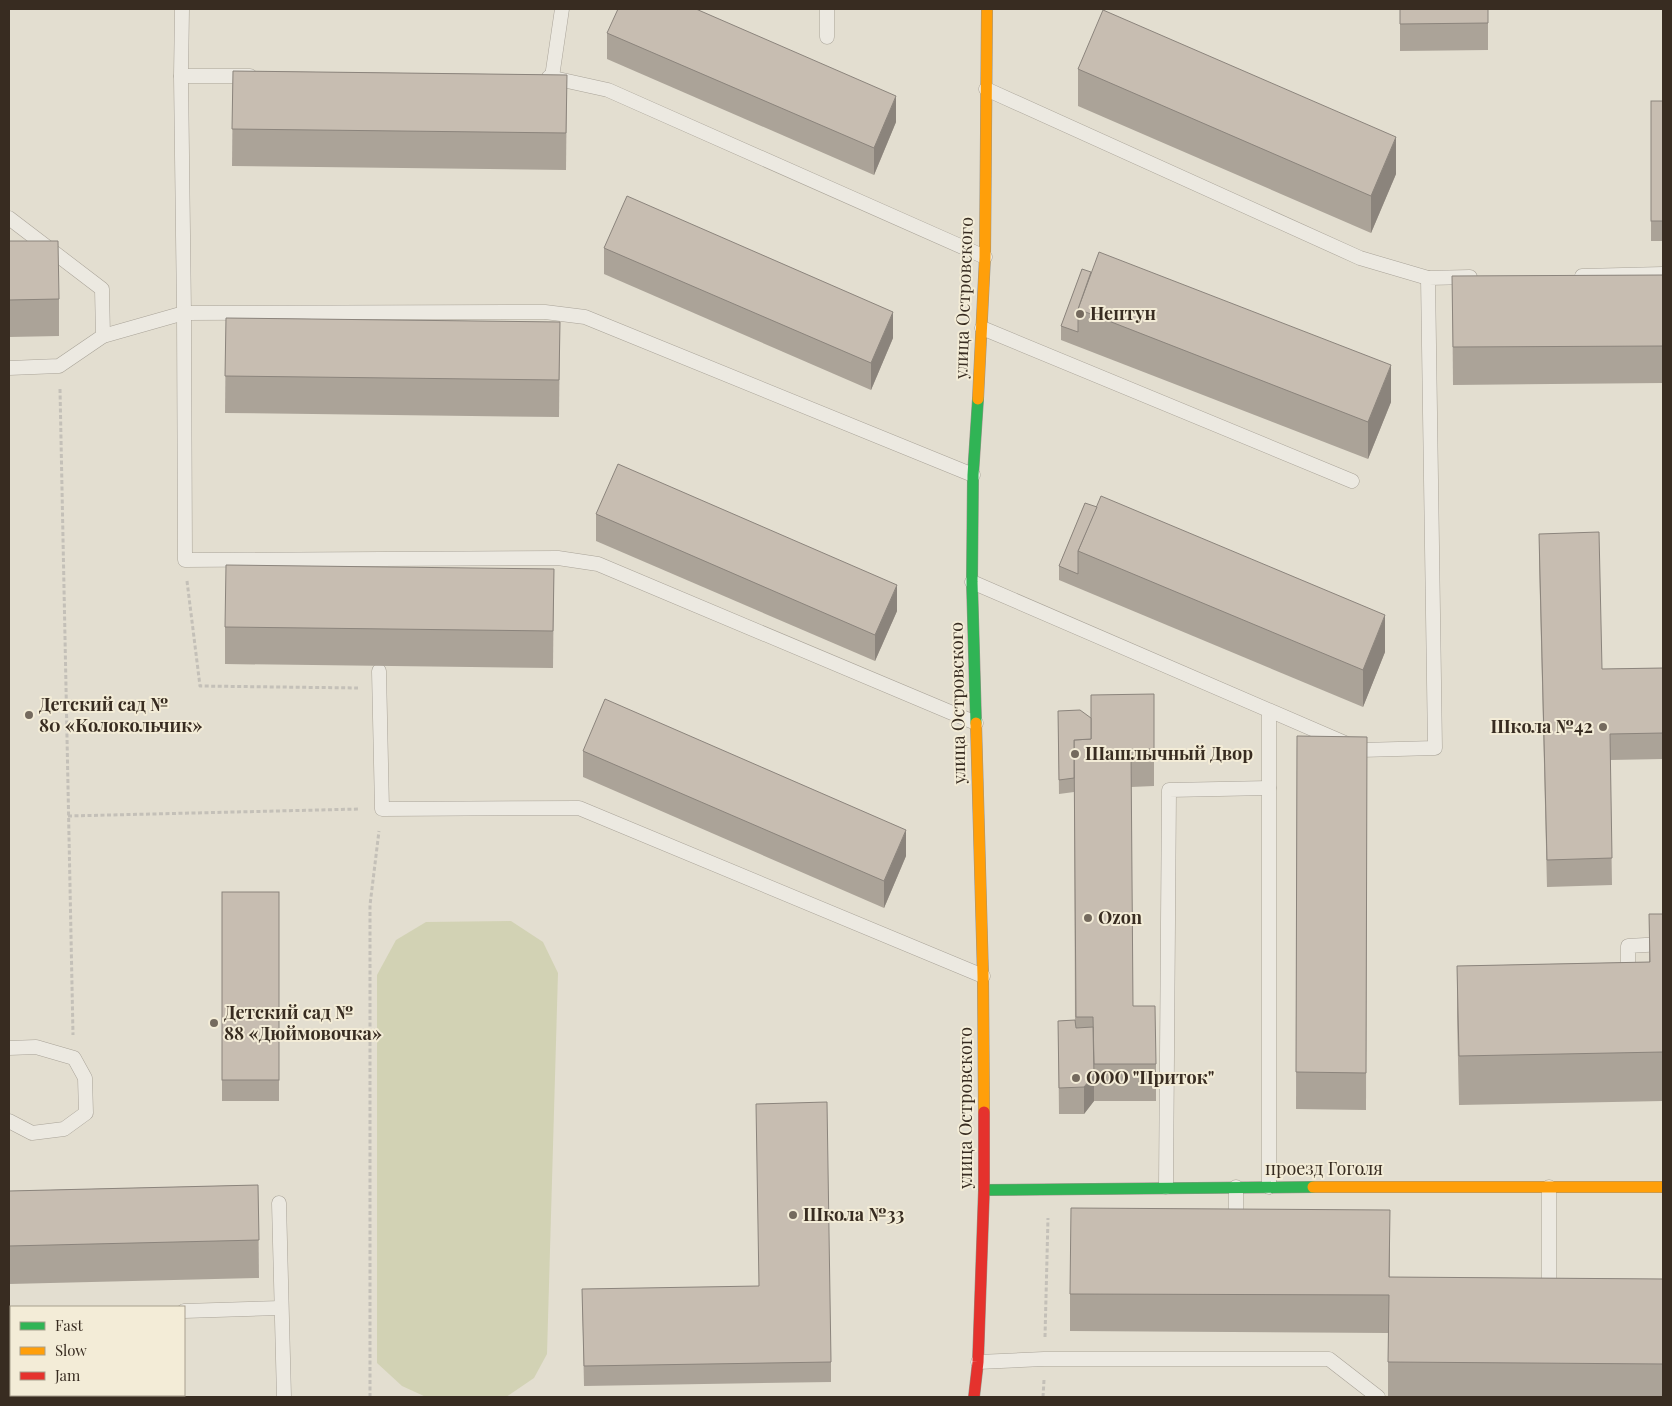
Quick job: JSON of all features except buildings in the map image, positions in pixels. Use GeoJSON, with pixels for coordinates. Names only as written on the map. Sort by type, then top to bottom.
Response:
{"type":"FeatureCollection","features":[{"type":"Feature","properties":{"kind":"street","name":"улица Островского"},"geometry":{"type":"LineString","coordinates":[[974,1397],[978,1362],[984,1190],[982,976],[972,582],[972,475],[982,328],[987,9]]}},
{"type":"Feature","properties":{"kind":"street","name":"проезд Гоголя"},"geometry":{"type":"LineString","coordinates":[[984,1190],[1236,1187],[1663,1187]]}},
{"type":"Feature","properties":{"kind":"lane"},"geometry":{"type":"LineString","coordinates":[[182,9],[184,560],[558,558],[598,564],[976,723]]}},
{"type":"Feature","properties":{"kind":"lane"},"geometry":{"type":"LineString","coordinates":[[552,77],[562,9]]}},
{"type":"Feature","properties":{"kind":"lane"},"geometry":{"type":"LineString","coordinates":[[827,9],[827,37]]}},
{"type":"Feature","properties":{"kind":"lane"},"geometry":{"type":"LineString","coordinates":[[181,76],[259,76]]}},
{"type":"Feature","properties":{"kind":"lane"},"geometry":{"type":"LineString","coordinates":[[532,77],[552,77],[608,90],[984,257]]}},
{"type":"Feature","properties":{"kind":"lane"},"geometry":{"type":"LineString","coordinates":[[986,89],[1360,258],[1428,278],[1487,277]]}},
{"type":"Feature","properties":{"kind":"lane"},"geometry":{"type":"LineString","coordinates":[[9,218],[102,288],[103,336]]}},
{"type":"Feature","properties":{"kind":"lane"},"geometry":{"type":"LineString","coordinates":[[1565,276],[1663,274]]}},
{"type":"Feature","properties":{"kind":"lane"},"geometry":{"type":"LineString","coordinates":[[972,582],[1360,750],[1435,748],[1428,278]]}},
{"type":"Feature","properties":{"kind":"lane"},"geometry":{"type":"LineString","coordinates":[[9,368],[59,366],[103,336],[184,313],[545,312],[585,317],[972,475]]}},
{"type":"Feature","properties":{"kind":"lane"},"geometry":{"type":"LineString","coordinates":[[982,328],[1352,481]]}},
{"type":"Feature","properties":{"kind":"lane"},"geometry":{"type":"LineString","coordinates":[[379,672],[382,809],[579,808],[982,976]]}},
{"type":"Feature","properties":{"kind":"lane"},"geometry":{"type":"LineString","coordinates":[[1269,711],[1269,1187]]}},
{"type":"Feature","properties":{"kind":"lane"},"geometry":{"type":"LineString","coordinates":[[1166,1188],[1170,790],[1269,788]]}},
{"type":"Feature","properties":{"kind":"lane"},"geometry":{"type":"LineString","coordinates":[[1618,987],[1628,987],[1628,946],[1663,944]]}},
{"type":"Feature","properties":{"kind":"lane"},"geometry":{"type":"LineString","coordinates":[[9,1048],[36,1047],[74,1058],[84,1078],[86,1113],[64,1129],[32,1133],[9,1121]]}},
{"type":"Feature","properties":{"kind":"lane"},"geometry":{"type":"LineString","coordinates":[[1236,1187],[1236,1233]]}},
{"type":"Feature","properties":{"kind":"lane"},"geometry":{"type":"LineString","coordinates":[[1548,1298],[1549,1187]]}},
{"type":"Feature","properties":{"kind":"lane"},"geometry":{"type":"LineString","coordinates":[[279,1203],[284,1397]]}},
{"type":"Feature","properties":{"kind":"lane"},"geometry":{"type":"LineString","coordinates":[[185,1311],[281,1308]]}},
{"type":"Feature","properties":{"kind":"lane"},"geometry":{"type":"LineString","coordinates":[[978,1362],[1044,1359],[1328,1359],[1378,1397]]}},
{"type":"Feature","properties":{"kind":"path"},"geometry":{"type":"LineString","coordinates":[[59,366],[74,1058]]}},
{"type":"Feature","properties":{"kind":"path"},"geometry":{"type":"LineString","coordinates":[[184,560],[200,686],[380,688]]}},
{"type":"Feature","properties":{"kind":"path"},"geometry":{"type":"LineString","coordinates":[[68,816],[382,809],[370,906],[370,1397]]}},
{"type":"Feature","properties":{"kind":"path"},"geometry":{"type":"LineString","coordinates":[[1043,1397],[1049,1189]]}},
{"type":"Feature","properties":{"kind":"green space"},"geometry":{"type":"Polygon","coordinates":[[[511,921],[543,942],[558,973],[547,1354],[534,1378],[506,1397],[426,1397],[402,1386],[377,1363],[377,975],[396,940],[426,922],[511,921]]]}},
{"type":"Feature","properties":{"kind":"traffic: fast"},"geometry":{"type":"LineString","coordinates":[[976,723],[972,582],[973,475],[978,399]]}},
{"type":"Feature","properties":{"kind":"traffic: fast"},"geometry":{"type":"LineString","coordinates":[[984,1190],[1313,1187]]}},
{"type":"Feature","properties":{"kind":"traffic: slow"},"geometry":{"type":"LineString","coordinates":[[978,399],[985,257],[987,9]]}},
{"type":"Feature","properties":{"kind":"traffic: slow"},"geometry":{"type":"LineString","coordinates":[[976,723],[983,976],[984,1112]]}},
{"type":"Feature","properties":{"kind":"traffic: slow"},"geometry":{"type":"LineString","coordinates":[[1313,1187],[1663,1187]]}},
{"type":"Feature","properties":{"kind":"traffic: jam"},"geometry":{"type":"LineString","coordinates":[[974,1397],[978,1362],[984,1190],[984,1112]]}},
{"type":"Feature","properties":{"kind":"place","name":"Нептун"},"geometry":{"type":"Point","coordinates":[1080,314]}},
{"type":"Feature","properties":{"kind":"place","name":"Детский сад № 80 «Колокольчик»"},"geometry":{"type":"Point","coordinates":[29,715]}},
{"type":"Feature","properties":{"kind":"place","name":"Школа №42"},"geometry":{"type":"Point","coordinates":[1603,727]}},
{"type":"Feature","properties":{"kind":"place","name":"Шашлычный Двор"},"geometry":{"type":"Point","coordinates":[1075,754]}},
{"type":"Feature","properties":{"kind":"place","name":"Ozon"},"geometry":{"type":"Point","coordinates":[1088,918]}},
{"type":"Feature","properties":{"kind":"place","name":"Детский сад № 88 «Дюймовочка»"},"geometry":{"type":"Point","coordinates":[214,1023]}},
{"type":"Feature","properties":{"kind":"place","name":"ООО \"Приток\""},"geometry":{"type":"Point","coordinates":[1076,1078]}},
{"type":"Feature","properties":{"kind":"place","name":"Школа №33"},"geometry":{"type":"Point","coordinates":[793,1215]}}]}
